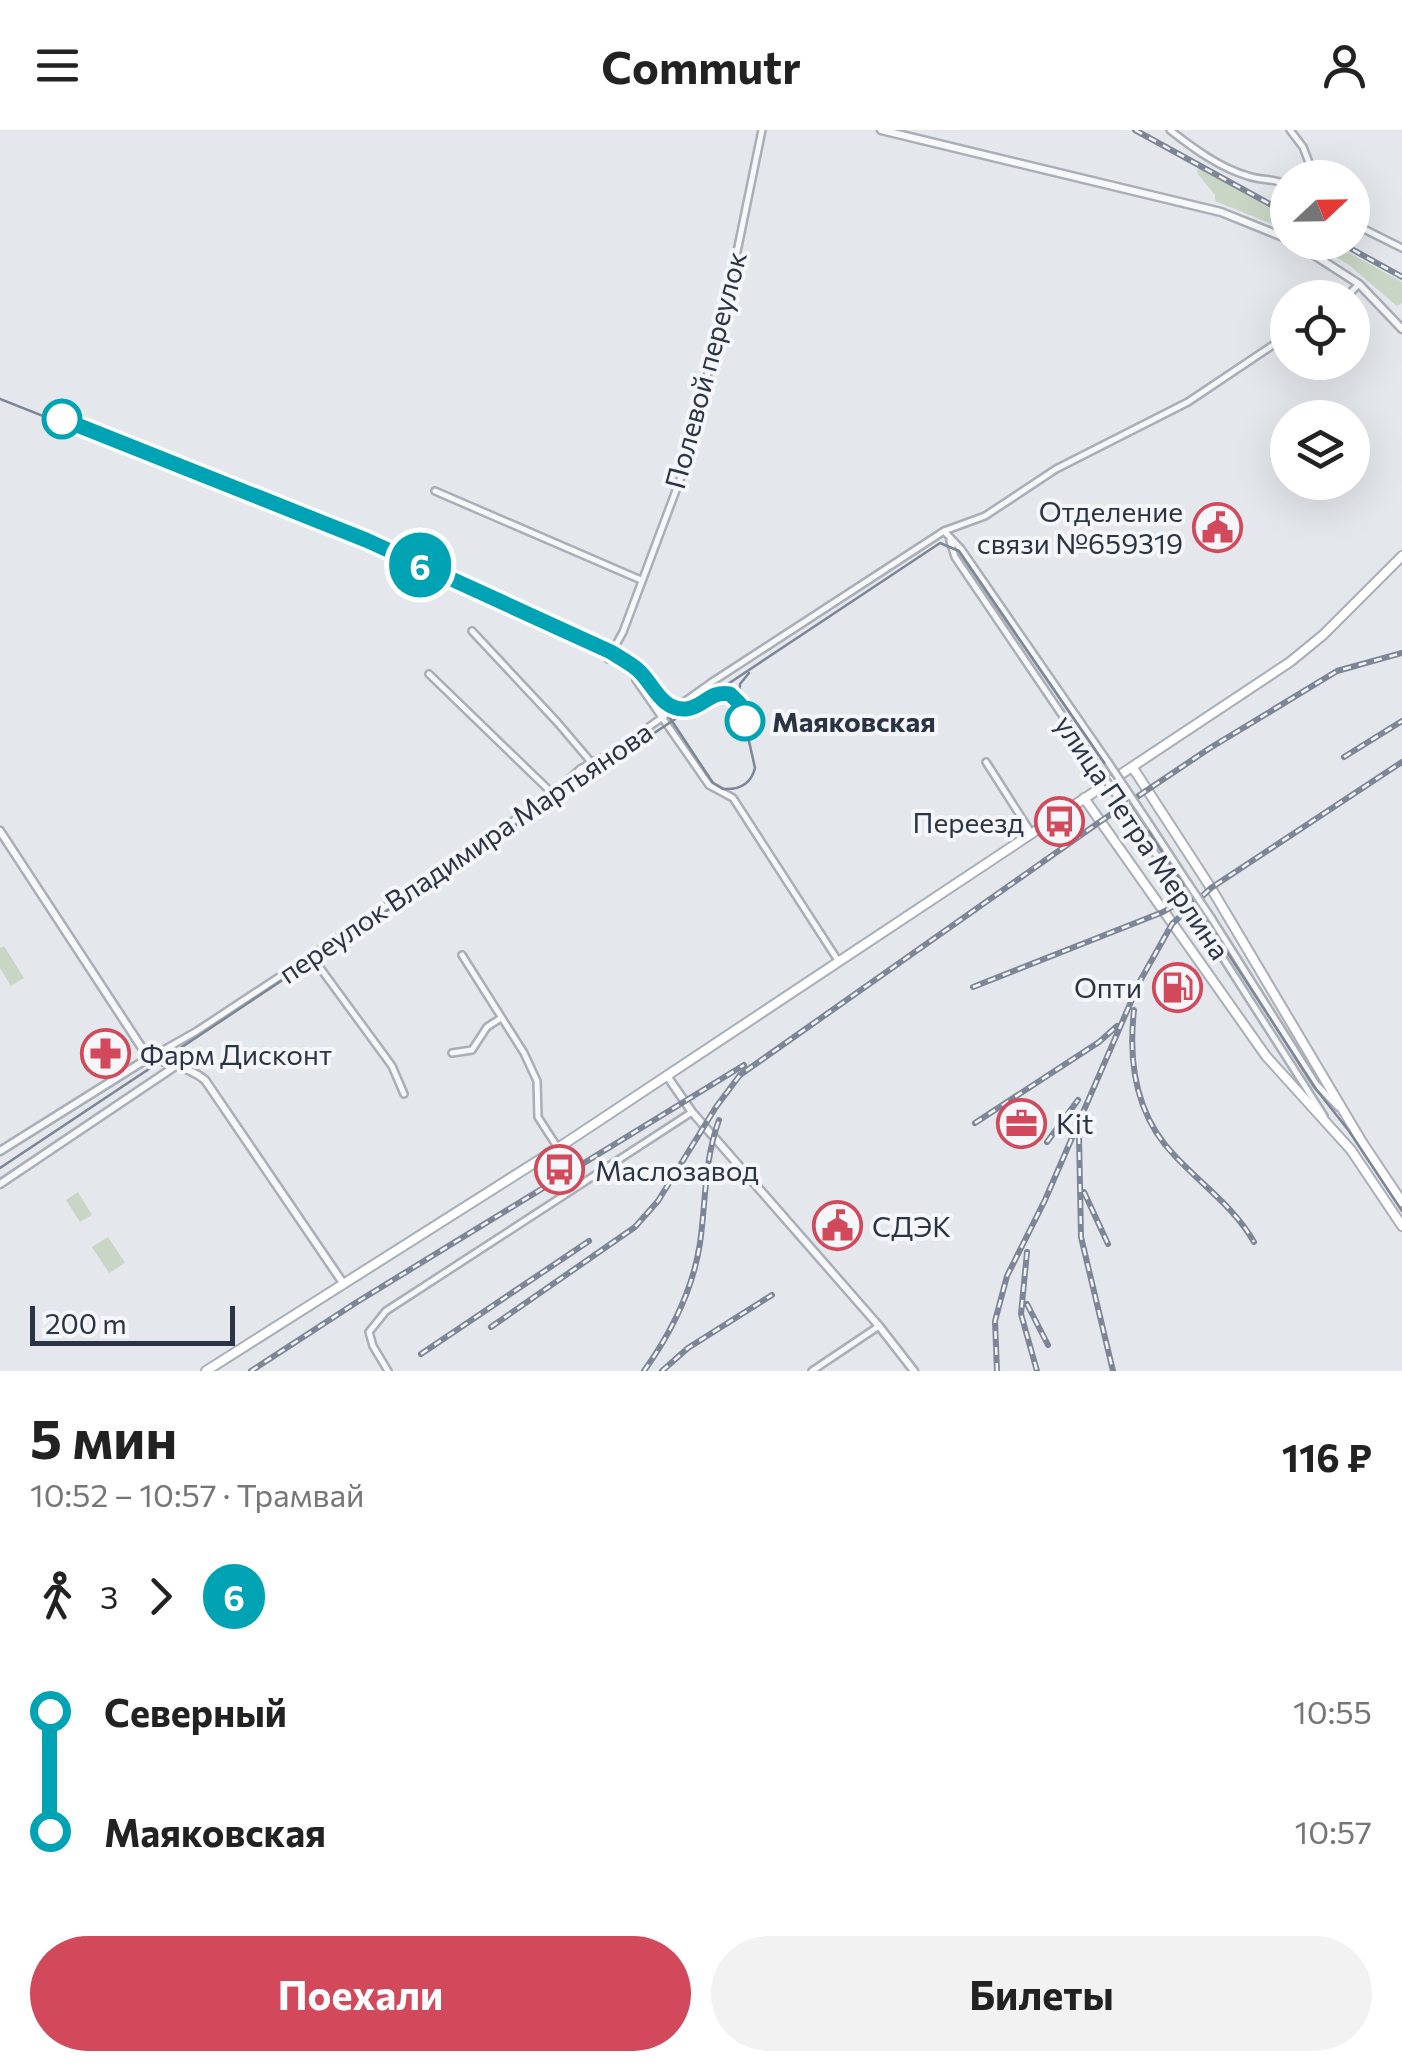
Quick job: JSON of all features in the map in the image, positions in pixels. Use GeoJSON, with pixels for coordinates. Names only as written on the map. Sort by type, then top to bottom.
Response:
{"type":"FeatureCollection","features":[{"type":"Feature","properties":{"kind":"main road"},"geometry":{"type":"LineString","coordinates":[[206,1371],[840,964],[1290,662],[1323,635],[1402,556]]}},
{"type":"Feature","properties":{"kind":"main road","name":"улица Петра Мерлина"},"geometry":{"type":"LineString","coordinates":[[1133,768],[1211,888],[1402,1202]]}},
{"type":"Feature","properties":{"kind":"main road","name":"улица Петра Мерлина"},"geometry":{"type":"LineString","coordinates":[[1084,798],[1266,1056],[1352,1150],[1402,1226]]}},
{"type":"Feature","properties":{"kind":"street","name":"Полевой переулок"},"geometry":{"type":"LineString","coordinates":[[608,659],[623,632],[687,461],[762,130]]}},
{"type":"Feature","properties":{"kind":"street"},"geometry":{"type":"LineString","coordinates":[[882,130],[1221,212],[1270,232]]}},
{"type":"Feature","properties":{"kind":"street"},"geometry":{"type":"LineString","coordinates":[[1170,130],[1238,173],[1270,179]]}},
{"type":"Feature","properties":{"kind":"street"},"geometry":{"type":"LineString","coordinates":[[1290,130],[1308,160]]}},
{"type":"Feature","properties":{"kind":"street"},"geometry":{"type":"LineString","coordinates":[[1370,232],[1402,248]]}},
{"type":"Feature","properties":{"kind":"street"},"geometry":{"type":"LineString","coordinates":[[1322,260],[1354,280]]}},
{"type":"Feature","properties":{"kind":"street"},"geometry":{"type":"LineString","coordinates":[[1370,295],[1402,329]]}},
{"type":"Feature","properties":{"kind":"street","name":"переулок Владимира Мартьянова"},"geometry":{"type":"LineString","coordinates":[[0,1152],[197,1031],[552,793],[591,762],[615,751],[712,682],[944,532],[985,516],[1056,469],[1188,402],[1270,348]]}},
{"type":"Feature","properties":{"kind":"street"},"geometry":{"type":"LineString","coordinates":[[434,491],[641,580]]}},
{"type":"Feature","properties":{"kind":"street","name":"улица Петра Мерлина"},"geometry":{"type":"LineString","coordinates":[[944,532],[955,557],[1178,888],[1337,1134]]}},
{"type":"Feature","properties":{"kind":"street","name":"улица Петра Мерлина"},"geometry":{"type":"LineString","coordinates":[[950,541],[961,550],[1108,762],[1316,1084],[1348,1118]]}},
{"type":"Feature","properties":{"kind":"street"},"geometry":{"type":"LineString","coordinates":[[472,631],[591,762]]}},
{"type":"Feature","properties":{"kind":"street"},"geometry":{"type":"LineString","coordinates":[[429,674],[552,793]]}},
{"type":"Feature","properties":{"kind":"street"},"geometry":{"type":"LineString","coordinates":[[636,680],[711,788],[732,798],[840,964]]}},
{"type":"Feature","properties":{"kind":"street"},"geometry":{"type":"LineString","coordinates":[[986,762],[1032,834]]}},
{"type":"Feature","properties":{"kind":"street"},"geometry":{"type":"LineString","coordinates":[[0,831],[150,1057],[178,1064],[206,1080],[343,1283]]}},
{"type":"Feature","properties":{"kind":"street"},"geometry":{"type":"LineString","coordinates":[[340,936],[346,946]]}},
{"type":"Feature","properties":{"kind":"street"},"geometry":{"type":"LineString","coordinates":[[462,955],[535,1075],[538,1117],[558,1148]]}},
{"type":"Feature","properties":{"kind":"street"},"geometry":{"type":"LineString","coordinates":[[318,965],[392,1066],[404,1094]]}},
{"type":"Feature","properties":{"kind":"street"},"geometry":{"type":"LineString","coordinates":[[452,1053],[472,1050],[488,1027],[502,1018]]}},
{"type":"Feature","properties":{"kind":"street"},"geometry":{"type":"LineString","coordinates":[[0,1184],[178,1064]]}},
{"type":"Feature","properties":{"kind":"street"},"geometry":{"type":"LineString","coordinates":[[668,1076],[692,1112],[914,1371]]}},
{"type":"Feature","properties":{"kind":"street"},"geometry":{"type":"LineString","coordinates":[[388,1371],[371,1339],[370,1329],[386,1311],[692,1112]]}},
{"type":"Feature","properties":{"kind":"street"},"geometry":{"type":"LineString","coordinates":[[1352,1150],[1362,1142]]}},
{"type":"Feature","properties":{"kind":"street"},"geometry":{"type":"LineString","coordinates":[[812,1371],[878,1326]]}},
{"type":"Feature","properties":{"kind":"green space"},"geometry":{"type":"Polygon","coordinates":[[[1198,167],[1270,208],[1270,223],[1215,201],[1215,195],[1197,173],[1198,167]]]}},
{"type":"Feature","properties":{"kind":"green space"},"geometry":{"type":"Polygon","coordinates":[[[1341,260],[1362,260],[1402,282],[1402,303],[1397,306],[1341,260]]]}},
{"type":"Feature","properties":{"kind":"green space"},"geometry":{"type":"Polygon","coordinates":[[[4,946],[24,978],[11,986],[0,968],[0,948],[4,946]]]}},
{"type":"Feature","properties":{"kind":"green space"},"geometry":{"type":"Polygon","coordinates":[[[78,1192],[92,1215],[80,1222],[66,1200],[78,1192]]]}},
{"type":"Feature","properties":{"kind":"green space"},"geometry":{"type":"Polygon","coordinates":[[[108,1237],[125,1263],[109,1273],[92,1247],[108,1237]]]}},
{"type":"Feature","properties":{"kind":"tram line"},"geometry":{"type":"LineString","coordinates":[[0,399],[345,536],[610,655],[635,671],[666,705],[690,711]]}},
{"type":"Feature","properties":{"kind":"tram line","name":"6"},"geometry":{"type":"LineString","coordinates":[[62,419],[366,540],[611,652],[638,670],[660,698],[676,708],[693,707],[714,693],[730,694],[740,704],[745,721]]}},
{"type":"Feature","properties":{"kind":"tram line"},"geometry":{"type":"LineString","coordinates":[[0,1168],[940,543],[959,551],[1105,764],[1316,1089],[1402,1211]]}},
{"type":"Feature","properties":{"kind":"tram line"},"geometry":{"type":"LineString","coordinates":[[666,712],[713,783],[723,789],[739,787],[751,778],[755,768],[739,696],[740,684],[749,673]]}},
{"type":"Feature","properties":{"kind":"railway"},"geometry":{"type":"LineString","coordinates":[[1135,130],[1270,204]]}},
{"type":"Feature","properties":{"kind":"railway"},"geometry":{"type":"LineString","coordinates":[[1370,259],[1402,277]]}},
{"type":"Feature","properties":{"kind":"railway"},"geometry":{"type":"LineString","coordinates":[[491,1327],[635,1227],[658,1201],[740,1075],[1210,748],[1337,671],[1402,653]]}},
{"type":"Feature","properties":{"kind":"railway"},"geometry":{"type":"LineString","coordinates":[[1344,757],[1402,721]]}},
{"type":"Feature","properties":{"kind":"railway"},"geometry":{"type":"LineString","coordinates":[[997,1371],[995,1321],[1007,1276],[1045,1200],[1140,981],[1172,924],[1211,888],[1402,762]]}},
{"type":"Feature","properties":{"kind":"railway"},"geometry":{"type":"LineString","coordinates":[[973,987],[1163,912],[1186,899]]}},
{"type":"Feature","properties":{"kind":"railway"},"geometry":{"type":"LineString","coordinates":[[1134,1010],[1134,1069],[1151,1124],[1254,1242]]}},
{"type":"Feature","properties":{"kind":"railway"},"geometry":{"type":"LineString","coordinates":[[975,1123],[1099,1042],[1117,1026]]}},
{"type":"Feature","properties":{"kind":"railway"},"geometry":{"type":"LineString","coordinates":[[251,1371],[744,1065]]}},
{"type":"Feature","properties":{"kind":"railway"},"geometry":{"type":"LineString","coordinates":[[1047,1142],[1078,1100]]}},
{"type":"Feature","properties":{"kind":"railway"},"geometry":{"type":"LineString","coordinates":[[644,1371],[672,1326],[692,1277],[719,1120]]}},
{"type":"Feature","properties":{"kind":"railway"},"geometry":{"type":"LineString","coordinates":[[1079,1136],[1081,1237],[1113,1371]]}},
{"type":"Feature","properties":{"kind":"railway"},"geometry":{"type":"LineString","coordinates":[[1084,1192],[1108,1244]]}},
{"type":"Feature","properties":{"kind":"railway"},"geometry":{"type":"LineString","coordinates":[[421,1354],[589,1241]]}},
{"type":"Feature","properties":{"kind":"railway"},"geometry":{"type":"LineString","coordinates":[[1027,1252],[1021,1314],[1037,1371]]}},
{"type":"Feature","properties":{"kind":"railway"},"geometry":{"type":"LineString","coordinates":[[662,1371],[688,1348],[772,1295]]}},
{"type":"Feature","properties":{"kind":"railway"},"geometry":{"type":"LineString","coordinates":[[1027,1304],[1048,1345]]}},
{"type":"Feature","properties":{"kind":"place","name":"Отделение связи №659319"},"geometry":{"type":"Point","coordinates":[1218,527]}},
{"type":"Feature","properties":{"kind":"place","name":"Маяковская"},"geometry":{"type":"Point","coordinates":[745,721]}},
{"type":"Feature","properties":{"kind":"place","name":"Переезд"},"geometry":{"type":"Point","coordinates":[1059,822]}},
{"type":"Feature","properties":{"kind":"place","name":"Опти"},"geometry":{"type":"Point","coordinates":[1177,987]}},
{"type":"Feature","properties":{"kind":"place","name":"Фарм Дисконт"},"geometry":{"type":"Point","coordinates":[105,1054]}},
{"type":"Feature","properties":{"kind":"place","name":"Kit"},"geometry":{"type":"Point","coordinates":[1021,1123]}},
{"type":"Feature","properties":{"kind":"place","name":"Маслозавод"},"geometry":{"type":"Point","coordinates":[560,1170]}},
{"type":"Feature","properties":{"kind":"place","name":"СДЭК"},"geometry":{"type":"Point","coordinates":[837,1226]}}]}
